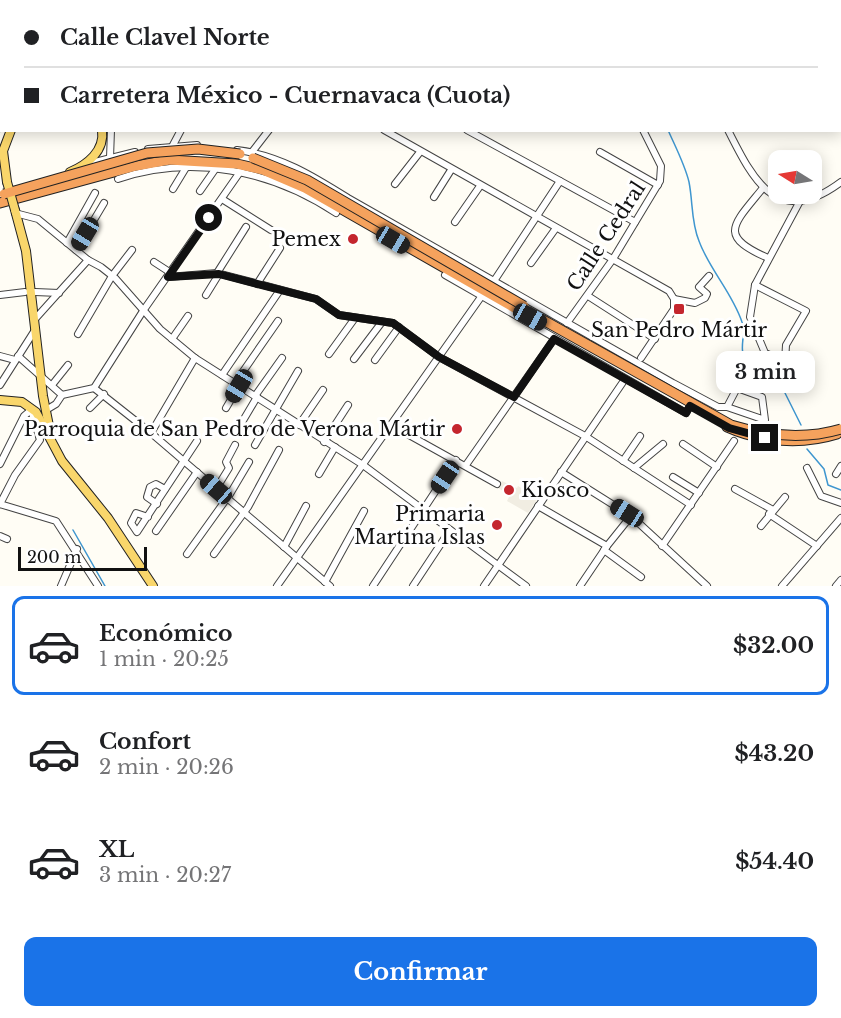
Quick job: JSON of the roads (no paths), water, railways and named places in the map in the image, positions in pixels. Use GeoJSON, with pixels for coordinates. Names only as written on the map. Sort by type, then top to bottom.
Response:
{"type":"FeatureCollection","features":[{"type":"Feature","properties":{"kind":"highway"},"geometry":{"type":"LineString","coordinates":[[0,195],[147,153],[198,149],[253,158],[307,180],[731,422],[763,432],[799,434],[841,428]]}},
{"type":"Feature","properties":{"kind":"highway"},"geometry":{"type":"LineString","coordinates":[[0,195],[157,154],[238,156],[281,169],[346,200],[402,238],[713,412],[751,428],[787,436]]}},
{"type":"Feature","properties":{"kind":"highway"},"geometry":{"type":"LineString","coordinates":[[0,202],[131,162],[156,157],[207,156],[256,165],[277,172],[319,193],[731,425],[762,434],[784,435],[817,434],[841,428]]}},
{"type":"Feature","properties":{"kind":"highway"},"geometry":{"type":"LineString","coordinates":[[0,202],[136,166],[169,160],[237,164],[263,170],[298,184],[430,261],[740,432],[787,436],[812,435],[841,428]]}},
{"type":"Feature","properties":{"kind":"highway"},"geometry":{"type":"LineString","coordinates":[[430,261],[436,270],[445,275]]}},
{"type":"Feature","properties":{"kind":"main road"},"geometry":{"type":"LineString","coordinates":[[10,132],[3,151],[7,182],[26,251],[46,410],[55,448]]}},
{"type":"Feature","properties":{"kind":"main road"},"geometry":{"type":"LineString","coordinates":[[50,181],[86,164],[101,145],[102,132]]}},
{"type":"Feature","properties":{"kind":"main road"},"geometry":{"type":"LineString","coordinates":[[0,400],[17,400],[31,409],[62,461],[108,518],[153,586]]}},
{"type":"Feature","properties":{"kind":"main road"},"geometry":{"type":"LineString","coordinates":[[31,409],[46,410]]}},
{"type":"Feature","properties":{"kind":"street"},"geometry":{"type":"LineString","coordinates":[[110,158],[111,132]]}},
{"type":"Feature","properties":{"kind":"street"},"geometry":{"type":"LineString","coordinates":[[172,146],[180,132]]}},
{"type":"Feature","properties":{"kind":"street"},"geometry":{"type":"LineString","coordinates":[[252,152],[267,132]]}},
{"type":"Feature","properties":{"kind":"street"},"geometry":{"type":"LineString","coordinates":[[389,132],[451,170],[669,291],[674,299],[674,309],[642,358]]}},
{"type":"Feature","properties":{"kind":"street"},"geometry":{"type":"LineString","coordinates":[[471,132],[635,222]]}},
{"type":"Feature","properties":{"kind":"street","name":"Calle Cedral"},"geometry":{"type":"LineString","coordinates":[[567,323],[613,259],[658,185],[660,166],[644,132]]}},
{"type":"Feature","properties":{"kind":"street"},"geometry":{"type":"LineString","coordinates":[[729,132],[750,174],[768,191]]}},
{"type":"Feature","properties":{"kind":"street"},"geometry":{"type":"LineString","coordinates":[[86,164],[172,146],[201,145],[252,152],[313,175],[346,200],[718,407],[727,407],[765,420],[762,397],[737,388],[727,407]]}},
{"type":"Feature","properties":{"kind":"street"},"geometry":{"type":"LineString","coordinates":[[395,184],[420,152]]}},
{"type":"Feature","properties":{"kind":"street"},"geometry":{"type":"LineString","coordinates":[[600,152],[658,185]]}},
{"type":"Feature","properties":{"kind":"street"},"geometry":{"type":"LineString","coordinates":[[173,189],[187,166]]}},
{"type":"Feature","properties":{"kind":"street"},"geometry":{"type":"LineString","coordinates":[[118,178],[160,168],[187,166],[216,168],[240,172],[289,188],[336,213]]}},
{"type":"Feature","properties":{"kind":"street"},"geometry":{"type":"LineString","coordinates":[[200,191],[216,168]]}},
{"type":"Feature","properties":{"kind":"street"},"geometry":{"type":"LineString","coordinates":[[434,197],[451,170]]}},
{"type":"Feature","properties":{"kind":"street"},"geometry":{"type":"LineString","coordinates":[[94,388],[143,311],[240,172]]}},
{"type":"Feature","properties":{"kind":"street"},"geometry":{"type":"LineString","coordinates":[[494,281],[560,181]]}},
{"type":"Feature","properties":{"kind":"street"},"geometry":{"type":"LineString","coordinates":[[822,192],[841,182]]}},
{"type":"Feature","properties":{"kind":"street"},"geometry":{"type":"LineString","coordinates":[[455,222],[480,186]]}},
{"type":"Feature","properties":{"kind":"street"},"geometry":{"type":"LineString","coordinates":[[763,188],[742,214],[735,232],[736,240],[744,248],[768,258]]}},
{"type":"Feature","properties":{"kind":"street"},"geometry":{"type":"LineString","coordinates":[[67,243],[95,193]]}},
{"type":"Feature","properties":{"kind":"street"},"geometry":{"type":"LineString","coordinates":[[222,199],[271,230]]}},
{"type":"Feature","properties":{"kind":"street"},"geometry":{"type":"LineString","coordinates":[[76,250],[104,203]]}},
{"type":"Feature","properties":{"kind":"street"},"geometry":{"type":"LineString","coordinates":[[755,285],[806,311],[786,345],[785,362],[765,352],[750,317],[755,285],[798,204]]}},
{"type":"Feature","properties":{"kind":"street"},"geometry":{"type":"LineString","coordinates":[[15,211],[38,219],[88,260],[112,276],[143,311],[195,358],[363,465],[526,586]]}},
{"type":"Feature","properties":{"kind":"street"},"geometry":{"type":"LineString","coordinates":[[206,295],[246,227]]}},
{"type":"Feature","properties":{"kind":"street"},"geometry":{"type":"LineString","coordinates":[[531,263],[556,228]]}},
{"type":"Feature","properties":{"kind":"street"},"geometry":{"type":"LineString","coordinates":[[257,284],[280,248]]}},
{"type":"Feature","properties":{"kind":"street"},"geometry":{"type":"LineString","coordinates":[[78,334],[112,276],[132,250]]}},
{"type":"Feature","properties":{"kind":"street"},"geometry":{"type":"LineString","coordinates":[[0,385],[36,324],[88,260]]}},
{"type":"Feature","properties":{"kind":"street"},"geometry":{"type":"LineString","coordinates":[[154,262],[170,275],[218,273],[316,299],[339,315],[393,323],[439,357],[585,436],[691,506]]}},
{"type":"Feature","properties":{"kind":"street"},"geometry":{"type":"LineString","coordinates":[[445,275],[686,413],[690,406]]}},
{"type":"Feature","properties":{"kind":"street"},"geometry":{"type":"LineString","coordinates":[[674,299],[695,303],[705,298],[707,294],[699,287],[709,276]]}},
{"type":"Feature","properties":{"kind":"street"},"geometry":{"type":"LineString","coordinates":[[222,375],[280,290]]}},
{"type":"Feature","properties":{"kind":"street"},"geometry":{"type":"LineString","coordinates":[[0,295],[25,292]]}},
{"type":"Feature","properties":{"kind":"street"},"geometry":{"type":"LineString","coordinates":[[35,292],[59,293]]}},
{"type":"Feature","properties":{"kind":"street"},"geometry":{"type":"LineString","coordinates":[[588,296],[655,339]]}},
{"type":"Feature","properties":{"kind":"street"},"geometry":{"type":"LineString","coordinates":[[277,586],[481,297]]}},
{"type":"Feature","properties":{"kind":"street"},"geometry":{"type":"LineString","coordinates":[[172,339],[188,316]]}},
{"type":"Feature","properties":{"kind":"street"},"geometry":{"type":"LineString","coordinates":[[329,354],[356,318]]}},
{"type":"Feature","properties":{"kind":"street"},"geometry":{"type":"LineString","coordinates":[[226,408],[237,384],[278,321]]}},
{"type":"Feature","properties":{"kind":"street"},"geometry":{"type":"LineString","coordinates":[[354,359],[382,322]]}},
{"type":"Feature","properties":{"kind":"street"},"geometry":{"type":"LineString","coordinates":[[375,360],[399,327]]}},
{"type":"Feature","properties":{"kind":"street"},"geometry":{"type":"LineString","coordinates":[[466,465],[554,339]]}},
{"type":"Feature","properties":{"kind":"street"},"geometry":{"type":"LineString","coordinates":[[0,356],[17,358],[42,375],[62,395]]}},
{"type":"Feature","properties":{"kind":"street"},"geometry":{"type":"LineString","coordinates":[[151,433],[195,358]]}},
{"type":"Feature","properties":{"kind":"street"},"geometry":{"type":"LineString","coordinates":[[238,429],[282,358]]}},
{"type":"Feature","properties":{"kind":"street"},"geometry":{"type":"LineString","coordinates":[[51,385],[68,365]]}},
{"type":"Feature","properties":{"kind":"street"},"geometry":{"type":"LineString","coordinates":[[255,445],[298,371]]}},
{"type":"Feature","properties":{"kind":"street"},"geometry":{"type":"LineString","coordinates":[[484,586],[623,382]]}},
{"type":"Feature","properties":{"kind":"street"},"geometry":{"type":"LineString","coordinates":[[46,410],[56,404],[62,395],[94,388],[104,394],[328,584],[364,512]]}},
{"type":"Feature","properties":{"kind":"street"},"geometry":{"type":"LineString","coordinates":[[299,425],[323,390]]}},
{"type":"Feature","properties":{"kind":"street"},"geometry":{"type":"LineString","coordinates":[[90,408],[104,394]]}},
{"type":"Feature","properties":{"kind":"street"},"geometry":{"type":"LineString","coordinates":[[324,442],[348,405]]}},
{"type":"Feature","properties":{"kind":"street"},"geometry":{"type":"LineString","coordinates":[[0,464],[24,416],[31,409],[40,440],[15,475],[0,504],[56,521],[77,549],[97,585]]}},
{"type":"Feature","properties":{"kind":"street"},"geometry":{"type":"LineString","coordinates":[[391,424],[498,484]]}},
{"type":"Feature","properties":{"kind":"street"},"geometry":{"type":"LineString","coordinates":[[622,460],[640,436]]}},
{"type":"Feature","properties":{"kind":"street"},"geometry":{"type":"LineString","coordinates":[[148,517],[197,441]]}},
{"type":"Feature","properties":{"kind":"street"},"geometry":{"type":"LineString","coordinates":[[662,546],[734,441]]}},
{"type":"Feature","properties":{"kind":"street"},"geometry":{"type":"LineString","coordinates":[[634,468],[663,444]]}},
{"type":"Feature","properties":{"kind":"street"},"geometry":{"type":"LineString","coordinates":[[683,444],[717,467]]}},
{"type":"Feature","properties":{"kind":"street"},"geometry":{"type":"LineString","coordinates":[[216,489],[229,468],[226,462],[235,445]]}},
{"type":"Feature","properties":{"kind":"street"},"geometry":{"type":"LineString","coordinates":[[319,474],[335,447]]}},
{"type":"Feature","properties":{"kind":"street"},"geometry":{"type":"LineString","coordinates":[[214,554],[244,512],[279,450]]}},
{"type":"Feature","properties":{"kind":"street"},"geometry":{"type":"LineString","coordinates":[[373,586],[456,460]]}},
{"type":"Feature","properties":{"kind":"street"},"geometry":{"type":"LineString","coordinates":[[187,554],[227,498],[249,462]]}},
{"type":"Feature","properties":{"kind":"street"},"geometry":{"type":"LineString","coordinates":[[836,474],[841,466]]}},
{"type":"Feature","properties":{"kind":"street"},"geometry":{"type":"LineString","coordinates":[[807,468],[821,496],[841,503]]}},
{"type":"Feature","properties":{"kind":"street"},"geometry":{"type":"LineString","coordinates":[[156,531],[197,472]]}},
{"type":"Feature","properties":{"kind":"street"},"geometry":{"type":"LineString","coordinates":[[561,472],[631,516],[706,586]]}},
{"type":"Feature","properties":{"kind":"street"},"geometry":{"type":"LineString","coordinates":[[673,477],[699,493]]}},
{"type":"Feature","properties":{"kind":"street"},"geometry":{"type":"LineString","coordinates":[[156,504],[147,497],[150,487],[156,484],[165,489]]}},
{"type":"Feature","properties":{"kind":"street"},"geometry":{"type":"LineString","coordinates":[[735,489],[817,546]]}},
{"type":"Feature","properties":{"kind":"street"},"geometry":{"type":"LineString","coordinates":[[761,526],[785,497]]}},
{"type":"Feature","properties":{"kind":"street"},"geometry":{"type":"LineString","coordinates":[[284,547],[306,506]]}},
{"type":"Feature","properties":{"kind":"street"},"geometry":{"type":"LineString","coordinates":[[538,506],[605,548],[641,577]]}},
{"type":"Feature","properties":{"kind":"street"},"geometry":{"type":"LineString","coordinates":[[580,586],[605,548],[631,516]]}},
{"type":"Feature","properties":{"kind":"street"},"geometry":{"type":"LineString","coordinates":[[782,586],[841,518]]}},
{"type":"Feature","properties":{"kind":"street"},"geometry":{"type":"LineString","coordinates":[[413,586],[450,530]]}},
{"type":"Feature","properties":{"kind":"street"},"geometry":{"type":"LineString","coordinates":[[0,536],[7,540]]}},
{"type":"Feature","properties":{"kind":"street"},"geometry":{"type":"LineString","coordinates":[[61,586],[77,549]]}},
{"type":"Feature","properties":{"kind":"street"},"geometry":{"type":"LineString","coordinates":[[836,586],[841,580]]}},
{"type":"Feature","properties":{"kind":"waterway"},"geometry":{"type":"LineString","coordinates":[[669,132],[687,176],[699,241],[742,322],[744,357],[752,367],[772,372],[801,425]]}},
{"type":"Feature","properties":{"kind":"waterway"},"geometry":{"type":"LineString","coordinates":[[807,449],[824,469],[828,485],[841,490]]}},
{"type":"Feature","properties":{"kind":"waterway"},"geometry":{"type":"LineString","coordinates":[[73,530],[105,586]]}},
{"type":"Feature","properties":{"kind":"place","name":"Pemex"},"geometry":{"type":"Point","coordinates":[353,239]}},
{"type":"Feature","properties":{"kind":"place","name":"San Pedro Mártir"},"geometry":{"type":"Point","coordinates":[679,309]}},
{"type":"Feature","properties":{"kind":"place","name":"Parroquia de San Pedro de Verona Mártir"},"geometry":{"type":"Point","coordinates":[457,429]}},
{"type":"Feature","properties":{"kind":"place","name":"Kiosco"},"geometry":{"type":"Point","coordinates":[509,490]}},
{"type":"Feature","properties":{"kind":"place","name":"Primaria Martina Islas"},"geometry":{"type":"Point","coordinates":[497,525]}}]}
